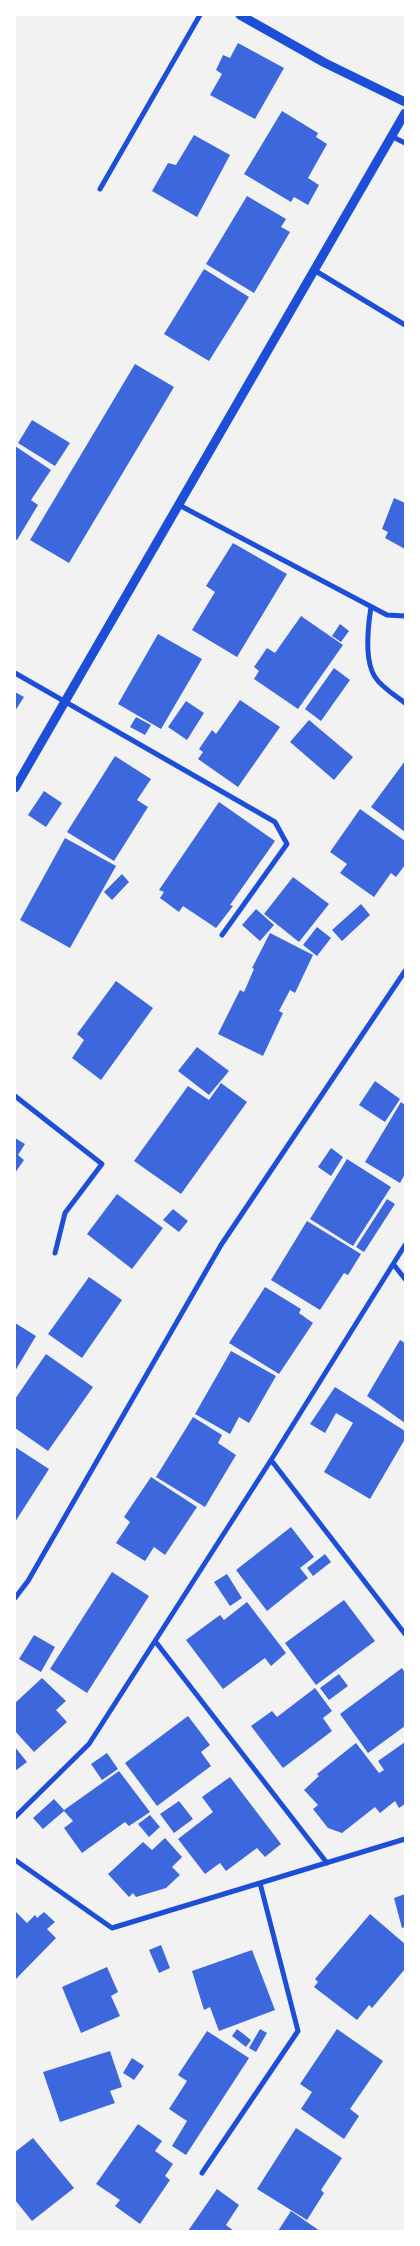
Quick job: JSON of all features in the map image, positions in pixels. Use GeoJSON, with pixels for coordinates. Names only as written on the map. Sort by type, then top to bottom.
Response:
{"type":"FeatureCollection","features":[{"type":"Feature","properties":{"kind":"street"},"geometry":{"type":"LineString","coordinates":[[100,189],[200,15]]}},
{"type":"Feature","properties":{"kind":"street"},"geometry":{"type":"LineString","coordinates":[[240,15],[325,63],[405,102]]}},
{"type":"Feature","properties":{"kind":"street"},"geometry":{"type":"LineString","coordinates":[[15,788],[405,113]]}},
{"type":"Feature","properties":{"kind":"street"},"geometry":{"type":"LineString","coordinates":[[391,136],[405,143]]}},
{"type":"Feature","properties":{"kind":"street"},"geometry":{"type":"LineString","coordinates":[[314,270],[405,325]]}},
{"type":"Feature","properties":{"kind":"street"},"geometry":{"type":"LineString","coordinates":[[179,504],[387,616],[405,616]]}},
{"type":"Feature","properties":{"kind":"street"},"geometry":{"type":"LineString","coordinates":[[371,607],[368,629],[369,655],[374,676],[405,703]]}},
{"type":"Feature","properties":{"kind":"street"},"geometry":{"type":"LineString","coordinates":[[15,673],[275,822],[287,844],[222,935]]}},
{"type":"Feature","properties":{"kind":"street"},"geometry":{"type":"LineString","coordinates":[[15,1598],[28,1581],[221,1246],[405,971]]}},
{"type":"Feature","properties":{"kind":"street"},"geometry":{"type":"LineString","coordinates":[[15,1096],[102,1164],[65,1212],[55,1253]]}},
{"type":"Feature","properties":{"kind":"street"},"geometry":{"type":"LineString","coordinates":[[15,1817],[89,1744],[271,1460],[405,1245]]}},
{"type":"Feature","properties":{"kind":"street"},"geometry":{"type":"LineString","coordinates":[[394,1264],[405,1279]]}},
{"type":"Feature","properties":{"kind":"street"},"geometry":{"type":"LineString","coordinates":[[271,1460],[404,1632]]}},
{"type":"Feature","properties":{"kind":"street"},"geometry":{"type":"LineString","coordinates":[[155,1640],[327,1863]]}},
{"type":"Feature","properties":{"kind":"street"},"geometry":{"type":"LineString","coordinates":[[15,1860],[112,1928],[405,1839]]}},
{"type":"Feature","properties":{"kind":"street"},"geometry":{"type":"LineString","coordinates":[[202,2172],[298,2031],[260,1883]]}},
{"type":"Feature","properties":{"kind":"building"},"geometry":{"type":"Polygon","coordinates":[[[238,43],[284,68],[255,119],[210,95],[222,74],[216,70],[223,55],[230,58],[238,43]]]}},
{"type":"Feature","properties":{"kind":"building"},"geometry":{"type":"Polygon","coordinates":[[[282,111],[318,133],[316,137],[327,144],[308,178],[319,185],[308,205],[294,197],[291,202],[244,174],[282,111]]]}},
{"type":"Feature","properties":{"kind":"building"},"geometry":{"type":"Polygon","coordinates":[[[194,135],[230,155],[197,217],[152,191],[168,163],[176,165],[194,135]]]}},
{"type":"Feature","properties":{"kind":"building"},"geometry":{"type":"Polygon","coordinates":[[[247,196],[286,219],[281,227],[290,232],[254,293],[206,264],[247,196]]]}},
{"type":"Feature","properties":{"kind":"building"},"geometry":{"type":"Polygon","coordinates":[[[204,269],[249,297],[209,361],[164,334],[204,269]]]}},
{"type":"Feature","properties":{"kind":"building"},"geometry":{"type":"Polygon","coordinates":[[[135,364],[174,387],[69,563],[30,540],[135,364]]]}},
{"type":"Feature","properties":{"kind":"building"},"geometry":{"type":"Polygon","coordinates":[[[32,420],[70,443],[55,466],[18,443],[32,420]]]}},
{"type":"Feature","properties":{"kind":"building"},"geometry":{"type":"Polygon","coordinates":[[[15,446],[51,470],[31,500],[38,505],[17,540],[15,539],[15,446]]]}},
{"type":"Feature","properties":{"kind":"building"},"geometry":{"type":"Polygon","coordinates":[[[394,498],[405,503],[405,549],[385,538],[388,532],[382,529],[394,498]]]}},
{"type":"Feature","properties":{"kind":"building"},"geometry":{"type":"Polygon","coordinates":[[[233,543],[287,574],[237,657],[192,630],[215,592],[206,586],[233,543]]]}},
{"type":"Feature","properties":{"kind":"building"},"geometry":{"type":"Polygon","coordinates":[[[301,616],[343,645],[298,709],[254,679],[259,671],[254,667],[267,648],[275,653],[301,616]]]}},
{"type":"Feature","properties":{"kind":"building"},"geometry":{"type":"Polygon","coordinates":[[[340,624],[349,631],[341,642],[332,636],[340,624]]]}},
{"type":"Feature","properties":{"kind":"building"},"geometry":{"type":"Polygon","coordinates":[[[158,634],[202,659],[161,729],[118,704],[158,634]]]}},
{"type":"Feature","properties":{"kind":"building"},"geometry":{"type":"Polygon","coordinates":[[[334,668],[350,680],[321,721],[305,709],[334,668]]]}},
{"type":"Feature","properties":{"kind":"building"},"geometry":{"type":"Polygon","coordinates":[[[15,692],[24,697],[15,711],[15,692]]]}},
{"type":"Feature","properties":{"kind":"building"},"geometry":{"type":"Polygon","coordinates":[[[240,700],[280,727],[238,787],[198,759],[203,752],[199,749],[212,730],[216,734],[240,700]]]}},
{"type":"Feature","properties":{"kind":"building"},"geometry":{"type":"Polygon","coordinates":[[[186,701],[204,713],[187,740],[168,727],[186,701]]]}},
{"type":"Feature","properties":{"kind":"building"},"geometry":{"type":"Polygon","coordinates":[[[136,717],[151,725],[145,735],[130,727],[136,717]]]}},
{"type":"Feature","properties":{"kind":"building"},"geometry":{"type":"Polygon","coordinates":[[[309,720],[353,757],[334,780],[290,742],[309,720]]]}},
{"type":"Feature","properties":{"kind":"building"},"geometry":{"type":"Polygon","coordinates":[[[115,756],[151,779],[137,800],[148,807],[114,861],[67,832],[115,756]]]}},
{"type":"Feature","properties":{"kind":"building"},"geometry":{"type":"Polygon","coordinates":[[[405,761],[405,832],[371,807],[405,761]]]}},
{"type":"Feature","properties":{"kind":"building"},"geometry":{"type":"Polygon","coordinates":[[[44,791],[62,803],[46,827],[28,815],[44,791]]]}},
{"type":"Feature","properties":{"kind":"building"},"geometry":{"type":"Polygon","coordinates":[[[219,802],[275,841],[230,905],[233,906],[216,928],[183,906],[179,912],[160,898],[164,892],[159,890],[219,802]]]}},
{"type":"Feature","properties":{"kind":"building"},"geometry":{"type":"Polygon","coordinates":[[[360,809],[405,841],[405,865],[396,877],[391,873],[374,897],[340,873],[347,864],[330,852],[360,809]]]}},
{"type":"Feature","properties":{"kind":"building"},"geometry":{"type":"Polygon","coordinates":[[[65,838],[116,866],[70,948],[20,920],[65,838]]]}},
{"type":"Feature","properties":{"kind":"building"},"geometry":{"type":"Polygon","coordinates":[[[122,874],[129,882],[112,900],[104,892],[122,874]]]}},
{"type":"Feature","properties":{"kind":"building"},"geometry":{"type":"Polygon","coordinates":[[[293,877],[329,904],[299,942],[264,914],[293,877]]]}},
{"type":"Feature","properties":{"kind":"building"},"geometry":{"type":"Polygon","coordinates":[[[361,904],[370,915],[342,941],[332,930],[361,904]]]}},
{"type":"Feature","properties":{"kind":"building"},"geometry":{"type":"Polygon","coordinates":[[[256,909],[274,925],[260,941],[242,925],[256,909]]]}},
{"type":"Feature","properties":{"kind":"building"},"geometry":{"type":"Polygon","coordinates":[[[317,927],[331,938],[317,956],[303,945],[317,927]]]}},
{"type":"Feature","properties":{"kind":"building"},"geometry":{"type":"Polygon","coordinates":[[[270,933],[313,955],[295,993],[290,990],[279,1011],[283,1013],[263,1056],[218,1034],[240,990],[244,992],[254,969],[252,968],[270,933]]]}},
{"type":"Feature","properties":{"kind":"building"},"geometry":{"type":"Polygon","coordinates":[[[116,981],[153,1008],[101,1080],[72,1058],[84,1040],[77,1034],[116,981]]]}},
{"type":"Feature","properties":{"kind":"building"},"geometry":{"type":"Polygon","coordinates":[[[197,1047],[229,1071],[209,1095],[178,1071],[197,1047]]]}},
{"type":"Feature","properties":{"kind":"building"},"geometry":{"type":"Polygon","coordinates":[[[375,1081],[400,1099],[385,1122],[359,1105],[375,1081]]]}},
{"type":"Feature","properties":{"kind":"building"},"geometry":{"type":"Polygon","coordinates":[[[221,1083],[247,1102],[181,1194],[134,1161],[188,1086],[209,1100],[221,1083]]]}},
{"type":"Feature","properties":{"kind":"building"},"geometry":{"type":"Polygon","coordinates":[[[401,1102],[405,1105],[405,1174],[400,1183],[365,1162],[401,1102]]]}},
{"type":"Feature","properties":{"kind":"building"},"geometry":{"type":"Polygon","coordinates":[[[15,1138],[25,1144],[18,1155],[24,1160],[15,1173],[15,1138]]]}},
{"type":"Feature","properties":{"kind":"building"},"geometry":{"type":"Polygon","coordinates":[[[331,1148],[343,1157],[331,1176],[318,1167],[331,1148]]]}},
{"type":"Feature","properties":{"kind":"building"},"geometry":{"type":"Polygon","coordinates":[[[347,1159],[391,1187],[353,1246],[310,1219],[347,1159]]]}},
{"type":"Feature","properties":{"kind":"building"},"geometry":{"type":"Polygon","coordinates":[[[117,1194],[163,1228],[132,1269],[87,1234],[117,1194]]]}},
{"type":"Feature","properties":{"kind":"building"},"geometry":{"type":"Polygon","coordinates":[[[387,1199],[395,1204],[364,1252],[356,1247],[387,1199]]]}},
{"type":"Feature","properties":{"kind":"building"},"geometry":{"type":"Polygon","coordinates":[[[173,1209],[188,1221],[179,1232],[163,1220],[173,1209]]]}},
{"type":"Feature","properties":{"kind":"building"},"geometry":{"type":"Polygon","coordinates":[[[307,1221],[361,1254],[348,1275],[344,1273],[320,1310],[271,1280],[307,1221]]]}},
{"type":"Feature","properties":{"kind":"building"},"geometry":{"type":"Polygon","coordinates":[[[89,1277],[122,1300],[82,1358],[48,1334],[89,1277]]]}},
{"type":"Feature","properties":{"kind":"building"},"geometry":{"type":"Polygon","coordinates":[[[265,1287],[301,1309],[299,1313],[313,1323],[279,1374],[229,1343],[265,1287]]]}},
{"type":"Feature","properties":{"kind":"building"},"geometry":{"type":"Polygon","coordinates":[[[15,1323],[36,1336],[15,1371],[15,1323]]]}},
{"type":"Feature","properties":{"kind":"building"},"geometry":{"type":"Polygon","coordinates":[[[400,1340],[405,1343],[405,1423],[367,1396],[400,1340]]]}},
{"type":"Feature","properties":{"kind":"building"},"geometry":{"type":"Polygon","coordinates":[[[231,1351],[276,1376],[249,1423],[239,1417],[230,1434],[195,1414],[231,1351]]]}},
{"type":"Feature","properties":{"kind":"building"},"geometry":{"type":"Polygon","coordinates":[[[46,1354],[93,1387],[48,1451],[15,1428],[15,1399],[46,1354]]]}},
{"type":"Feature","properties":{"kind":"building"},"geometry":{"type":"Polygon","coordinates":[[[335,1387],[405,1431],[405,1439],[370,1499],[324,1472],[353,1423],[336,1413],[325,1433],[310,1424],[335,1387]]]}},
{"type":"Feature","properties":{"kind":"building"},"geometry":{"type":"Polygon","coordinates":[[[193,1417],[222,1435],[218,1443],[236,1455],[205,1507],[156,1477],[193,1417]]]}},
{"type":"Feature","properties":{"kind":"building"},"geometry":{"type":"Polygon","coordinates":[[[15,1447],[49,1469],[15,1522],[15,1447]]]}},
{"type":"Feature","properties":{"kind":"building"},"geometry":{"type":"Polygon","coordinates":[[[151,1477],[197,1507],[165,1555],[154,1547],[145,1561],[116,1543],[130,1522],[124,1517],[151,1477]]]}},
{"type":"Feature","properties":{"kind":"building"},"geometry":{"type":"Polygon","coordinates":[[[291,1527],[314,1557],[300,1568],[308,1578],[267,1611],[236,1570],[291,1527]]]}},
{"type":"Feature","properties":{"kind":"building"},"geometry":{"type":"Polygon","coordinates":[[[325,1554],[331,1562],[313,1576],[307,1568],[325,1554]]]}},
{"type":"Feature","properties":{"kind":"building"},"geometry":{"type":"Polygon","coordinates":[[[112,1572],[149,1596],[87,1693],[50,1669],[112,1572]]]}},
{"type":"Feature","properties":{"kind":"building"},"geometry":{"type":"Polygon","coordinates":[[[227,1574],[242,1598],[230,1606],[214,1582],[227,1574]]]}},
{"type":"Feature","properties":{"kind":"building"},"geometry":{"type":"Polygon","coordinates":[[[344,1600],[375,1641],[316,1685],[285,1643],[344,1600]]]}},
{"type":"Feature","properties":{"kind":"building"},"geometry":{"type":"Polygon","coordinates":[[[247,1602],[286,1653],[271,1666],[265,1658],[223,1689],[186,1640],[220,1615],[224,1620],[247,1602]]]}},
{"type":"Feature","properties":{"kind":"building"},"geometry":{"type":"Polygon","coordinates":[[[34,1635],[55,1647],[41,1672],[19,1659],[34,1635]]]}},
{"type":"Feature","properties":{"kind":"building"},"geometry":{"type":"Polygon","coordinates":[[[402,1668],[405,1673],[405,1726],[368,1753],[340,1714],[402,1668]]]}},
{"type":"Feature","properties":{"kind":"building"},"geometry":{"type":"Polygon","coordinates":[[[339,1674],[348,1686],[329,1700],[320,1688],[339,1674]]]}},
{"type":"Feature","properties":{"kind":"building"},"geometry":{"type":"Polygon","coordinates":[[[42,1678],[66,1701],[56,1710],[67,1722],[34,1752],[15,1731],[15,1703],[42,1678]]]}},
{"type":"Feature","properties":{"kind":"building"},"geometry":{"type":"Polygon","coordinates":[[[315,1688],[332,1711],[323,1718],[332,1731],[283,1768],[251,1726],[272,1711],[277,1717],[315,1688]]]}},
{"type":"Feature","properties":{"kind":"building"},"geometry":{"type":"Polygon","coordinates":[[[188,1716],[210,1745],[201,1752],[211,1766],[157,1806],[125,1763],[188,1716]]]}},
{"type":"Feature","properties":{"kind":"building"},"geometry":{"type":"Polygon","coordinates":[[[405,1742],[405,1804],[399,1808],[395,1801],[380,1813],[375,1807],[342,1833],[328,1828],[313,1809],[318,1805],[304,1790],[319,1776],[317,1774],[356,1743],[379,1773],[384,1770],[378,1761],[405,1742]]]}},
{"type":"Feature","properties":{"kind":"building"},"geometry":{"type":"Polygon","coordinates":[[[15,1747],[27,1762],[15,1771],[15,1747]]]}},
{"type":"Feature","properties":{"kind":"building"},"geometry":{"type":"Polygon","coordinates":[[[107,1753],[118,1769],[102,1780],[91,1764],[107,1753]]]}},
{"type":"Feature","properties":{"kind":"building"},"geometry":{"type":"Polygon","coordinates":[[[119,1771],[150,1812],[129,1826],[125,1822],[82,1853],[64,1828],[73,1821],[64,1811],[43,1829],[33,1818],[54,1799],[64,1810],[119,1771]]]}},
{"type":"Feature","properties":{"kind":"building"},"geometry":{"type":"Polygon","coordinates":[[[230,1777],[281,1844],[265,1857],[257,1848],[226,1871],[220,1863],[205,1874],[178,1839],[213,1812],[202,1797],[230,1777]]]}},
{"type":"Feature","properties":{"kind":"building"},"geometry":{"type":"Polygon","coordinates":[[[179,1801],[193,1819],[174,1833],[160,1814],[179,1801]]]}},
{"type":"Feature","properties":{"kind":"building"},"geometry":{"type":"Polygon","coordinates":[[[150,1815],[160,1827],[149,1837],[138,1824],[150,1815]]]}},
{"type":"Feature","properties":{"kind":"building"},"geometry":{"type":"Polygon","coordinates":[[[165,1838],[182,1857],[172,1867],[180,1875],[166,1888],[136,1897],[133,1893],[129,1897],[108,1874],[143,1842],[152,1850],[165,1838]]]}},
{"type":"Feature","properties":{"kind":"building"},"geometry":{"type":"Polygon","coordinates":[[[405,1894],[405,1927],[402,1928],[394,1898],[405,1894]]]}},
{"type":"Feature","properties":{"kind":"building"},"geometry":{"type":"Polygon","coordinates":[[[15,1911],[27,1923],[35,1915],[37,1918],[44,1912],[55,1922],[47,1929],[56,1938],[15,1980],[15,1911]]]}},
{"type":"Feature","properties":{"kind":"building"},"geometry":{"type":"Polygon","coordinates":[[[370,1914],[405,1944],[405,1969],[372,2008],[369,2005],[357,2020],[314,1987],[318,1982],[315,1979],[370,1914]]]}},
{"type":"Feature","properties":{"kind":"building"},"geometry":{"type":"Polygon","coordinates":[[[161,1945],[170,1968],[159,1973],[149,1950],[161,1945]]]}},
{"type":"Feature","properties":{"kind":"building"},"geometry":{"type":"Polygon","coordinates":[[[252,1950],[275,2010],[219,2031],[210,2007],[204,2010],[192,1971],[252,1950]]]}},
{"type":"Feature","properties":{"kind":"building"},"geometry":{"type":"Polygon","coordinates":[[[107,1967],[118,1992],[111,1996],[120,2016],[81,2033],[62,1987],[107,1967]]]}},
{"type":"Feature","properties":{"kind":"building"},"geometry":{"type":"Polygon","coordinates":[[[237,2029],[251,2040],[246,2047],[232,2036],[237,2029]]]}},
{"type":"Feature","properties":{"kind":"building"},"geometry":{"type":"Polygon","coordinates":[[[260,2029],[267,2033],[256,2052],[249,2048],[260,2029]]]}},
{"type":"Feature","properties":{"kind":"building"},"geometry":{"type":"Polygon","coordinates":[[[337,2029],[383,2061],[350,2109],[359,2116],[344,2139],[301,2109],[312,2092],[300,2084],[337,2029]]]}},
{"type":"Feature","properties":{"kind":"building"},"geometry":{"type":"Polygon","coordinates":[[[207,2031],[249,2058],[186,2155],[172,2146],[187,2121],[169,2109],[187,2081],[178,2075],[207,2031]]]}},
{"type":"Feature","properties":{"kind":"building"},"geometry":{"type":"Polygon","coordinates":[[[110,2051],[122,2087],[110,2091],[115,2103],[60,2122],[43,2072],[110,2051]]]}},
{"type":"Feature","properties":{"kind":"building"},"geometry":{"type":"Polygon","coordinates":[[[132,2058],[144,2066],[134,2080],[123,2073],[132,2058]]]}},
{"type":"Feature","properties":{"kind":"building"},"geometry":{"type":"Polygon","coordinates":[[[138,2124],[162,2141],[155,2151],[173,2164],[165,2176],[170,2180],[140,2224],[115,2206],[120,2200],[96,2184],[138,2124]]]}},
{"type":"Feature","properties":{"kind":"building"},"geometry":{"type":"Polygon","coordinates":[[[296,2128],[342,2158],[321,2190],[324,2193],[307,2220],[257,2189],[296,2128]]]}},
{"type":"Feature","properties":{"kind":"building"},"geometry":{"type":"Polygon","coordinates":[[[33,2138],[74,2188],[32,2221],[15,2200],[15,2152],[33,2138]]]}},
{"type":"Feature","properties":{"kind":"building"},"geometry":{"type":"Polygon","coordinates":[[[217,2189],[239,2205],[226,2225],[234,2231],[188,2231],[217,2189]]]}},
{"type":"Feature","properties":{"kind":"building"},"geometry":{"type":"Polygon","coordinates":[[[291,2211],[320,2231],[278,2231],[291,2211]]]}}]}
